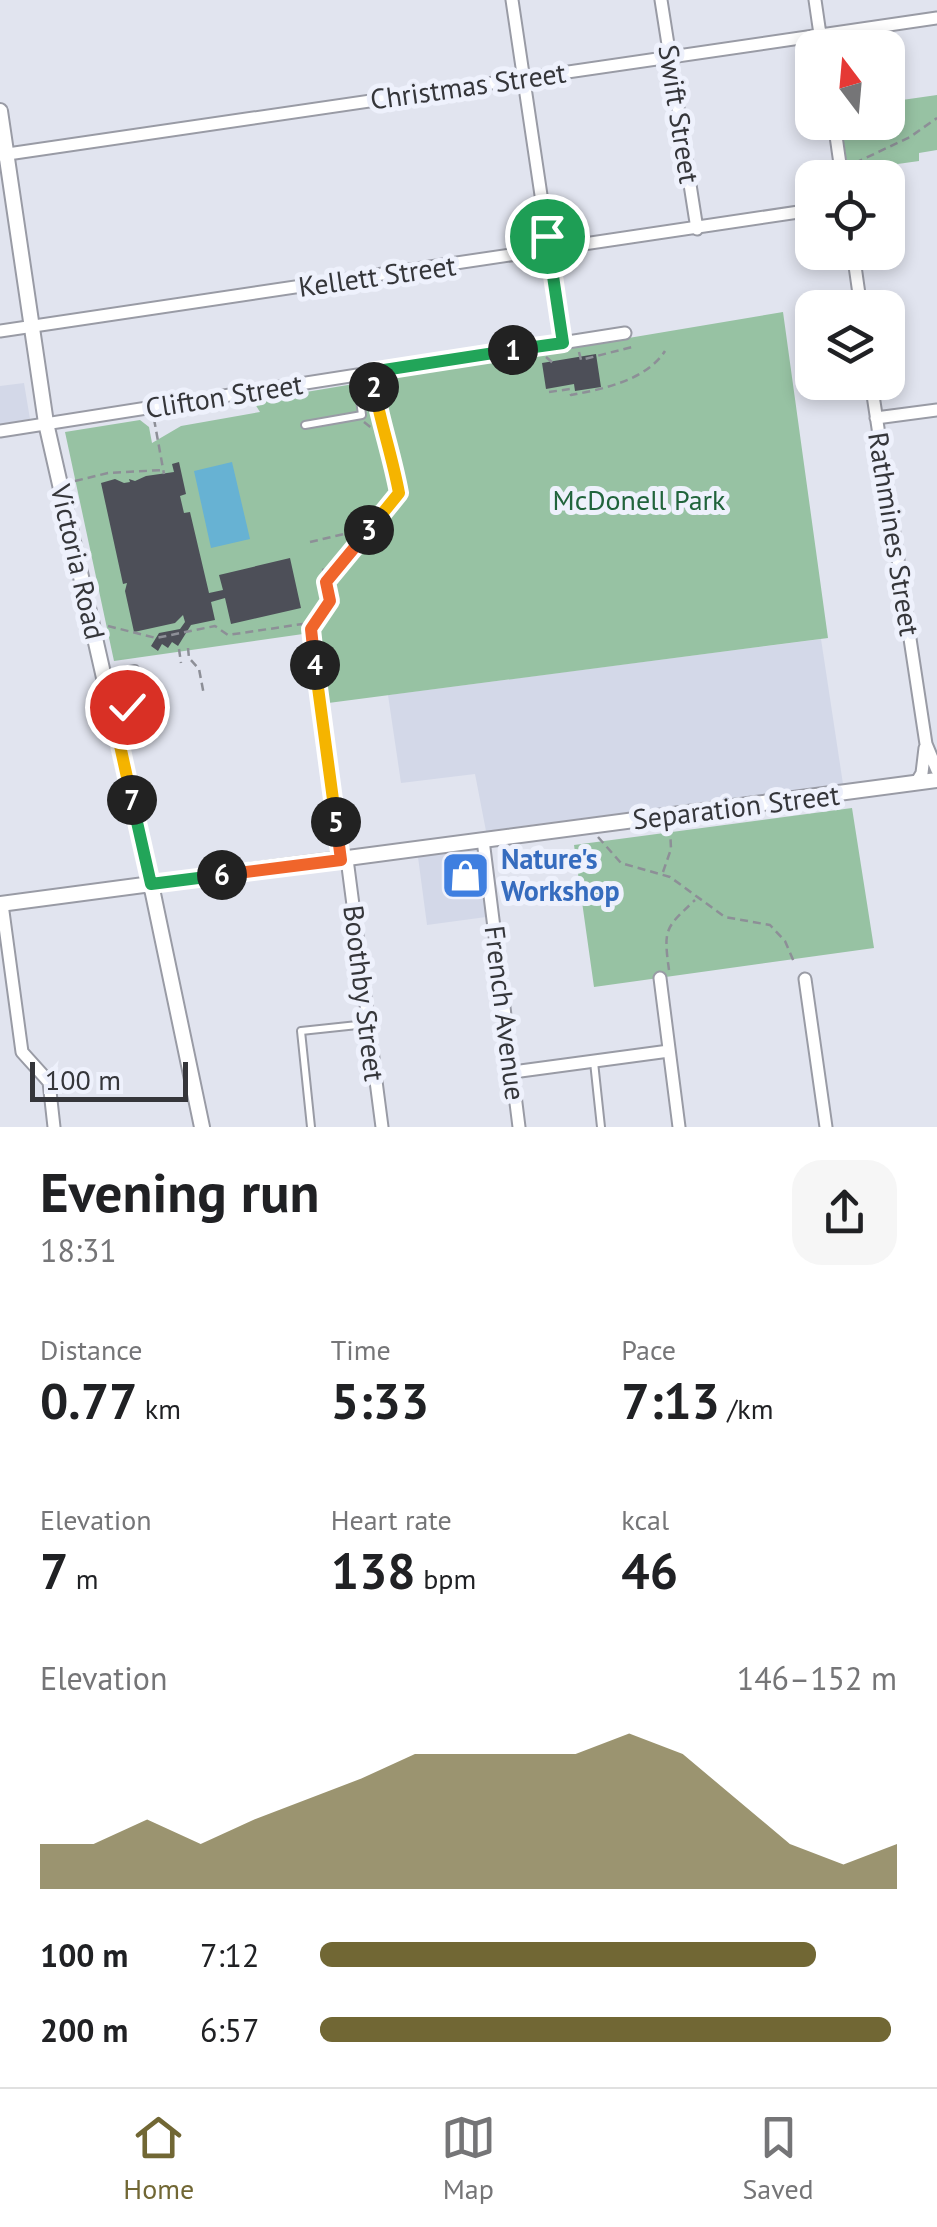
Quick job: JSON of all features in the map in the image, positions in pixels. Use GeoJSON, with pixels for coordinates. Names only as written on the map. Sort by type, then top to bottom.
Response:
{"type":"FeatureCollection","features":[{"type":"Feature","properties":{"kind":"street"},"geometry":{"type":"LineString","coordinates":[[512,0],[563,343]]}},
{"type":"Feature","properties":{"kind":"street","name":"Swift Street"},"geometry":{"type":"LineString","coordinates":[[661,0],[697,229]]}},
{"type":"Feature","properties":{"kind":"street"},"geometry":{"type":"LineString","coordinates":[[815,0],[819,30]]}},
{"type":"Feature","properties":{"kind":"street","name":"Christmas Street"},"geometry":{"type":"LineString","coordinates":[[879,30],[937,18]]}},
{"type":"Feature","properties":{"kind":"street","name":"Christmas Street"},"geometry":{"type":"LineString","coordinates":[[3,155],[524,77],[795,45]]}},
{"type":"Feature","properties":{"kind":"street","name":"Victoria Road"},"geometry":{"type":"LineString","coordinates":[[0,110],[3,155],[46,423],[202,1127]]}},
{"type":"Feature","properties":{"kind":"street","name":"Kellett Street"},"geometry":{"type":"LineString","coordinates":[[0,331],[795,213]]}},
{"type":"Feature","properties":{"kind":"street","name":"Clifton Street"},"geometry":{"type":"LineString","coordinates":[[0,431],[625,333]]}},
{"type":"Feature","properties":{"kind":"street","name":"Rathmines Street"},"geometry":{"type":"LineString","coordinates":[[874,400],[926,744],[924,768],[916,783]]}},
{"type":"Feature","properties":{"kind":"street"},"geometry":{"type":"LineString","coordinates":[[876,418],[937,410]]}},
{"type":"Feature","properties":{"kind":"street","name":"Boothby Street"},"geometry":{"type":"LineString","coordinates":[[320,705],[382,1127]]}},
{"type":"Feature","properties":{"kind":"street","name":"Rathmines Street"},"geometry":{"type":"LineString","coordinates":[[926,744],[937,770]]}},
{"type":"Feature","properties":{"kind":"street","name":"Separation Street"},"geometry":{"type":"LineString","coordinates":[[1,904],[937,780]]}},
{"type":"Feature","properties":{"kind":"street","name":"French Avenue"},"geometry":{"type":"LineString","coordinates":[[484,840],[520,1127]]}},
{"type":"Feature","properties":{"kind":"street"},"geometry":{"type":"LineString","coordinates":[[1,904],[8,987],[22,1052],[49,1082],[54,1127]]}},
{"type":"Feature","properties":{"kind":"street"},"geometry":{"type":"LineString","coordinates":[[665,977],[679,1127]]}},
{"type":"Feature","properties":{"kind":"street"},"geometry":{"type":"LineString","coordinates":[[805,979],[826,1127]]}},
{"type":"Feature","properties":{"kind":"street"},"geometry":{"type":"LineString","coordinates":[[513,1072],[669,1051]]}},
{"type":"Feature","properties":{"kind":"lane"},"geometry":{"type":"LineString","coordinates":[[306,425],[362,415],[357,375]]}},
{"type":"Feature","properties":{"kind":"lane"},"geometry":{"type":"LineString","coordinates":[[104,675],[135,670],[141,705],[112,709]]}},
{"type":"Feature","properties":{"kind":"lane"},"geometry":{"type":"LineString","coordinates":[[311,1127],[301,1031],[368,1024]]}},
{"type":"Feature","properties":{"kind":"lane"},"geometry":{"type":"LineString","coordinates":[[594,1061],[601,1127]]}},
{"type":"Feature","properties":{"kind":"path"},"geometry":{"type":"LineString","coordinates":[[859,160],[910,137],[937,118]]}},
{"type":"Feature","properties":{"kind":"path"},"geometry":{"type":"LineString","coordinates":[[578,341],[580,360],[632,347]]}},
{"type":"Feature","properties":{"kind":"path"},"geometry":{"type":"LineString","coordinates":[[549,392],[570,389],[571,395],[606,388],[655,366],[665,351]]}},
{"type":"Feature","properties":{"kind":"path"},"geometry":{"type":"LineString","coordinates":[[371,372],[383,437]]}},
{"type":"Feature","properties":{"kind":"path"},"geometry":{"type":"LineString","coordinates":[[75,481],[108,473],[164,472],[152,408]]}},
{"type":"Feature","properties":{"kind":"path"},"geometry":{"type":"LineString","coordinates":[[320,705],[311,629],[330,601],[326,582],[399,493],[390,443],[356,416]]}},
{"type":"Feature","properties":{"kind":"path"},"geometry":{"type":"LineString","coordinates":[[310,542],[357,531],[364,536]]}},
{"type":"Feature","properties":{"kind":"path"},"geometry":{"type":"LineString","coordinates":[[322,570],[338,568]]}},
{"type":"Feature","properties":{"kind":"path"},"geometry":{"type":"LineString","coordinates":[[108,626],[156,638],[215,626],[228,635],[316,622]]}},
{"type":"Feature","properties":{"kind":"path"},"geometry":{"type":"LineString","coordinates":[[188,648],[199,669],[204,695]]}},
{"type":"Feature","properties":{"kind":"path"},"geometry":{"type":"LineString","coordinates":[[180,650],[182,663]]}},
{"type":"Feature","properties":{"kind":"path"},"geometry":{"type":"LineString","coordinates":[[662,873],[671,848],[670,828]]}},
{"type":"Feature","properties":{"kind":"path"},"geometry":{"type":"LineString","coordinates":[[597,836],[621,863],[662,873],[725,917],[770,926],[785,941],[794,962]]}},
{"type":"Feature","properties":{"kind":"path"},"geometry":{"type":"LineString","coordinates":[[665,977],[670,921],[698,898]]}},
{"type":"Feature","properties":{"kind":"shaded area"},"geometry":{"type":"Polygon","coordinates":[[[24,383],[30,419],[0,424],[0,386],[24,383]]]}},
{"type":"Feature","properties":{"kind":"shaded area"},"geometry":{"type":"Polygon","coordinates":[[[821,639],[843,784],[486,831],[475,774],[401,783],[388,695],[821,639]]]}},
{"type":"Feature","properties":{"kind":"shaded area"},"geometry":{"type":"Polygon","coordinates":[[[477,849],[486,917],[427,925],[418,857],[477,849]]]}},
{"type":"Feature","properties":{"kind":"green space"},"geometry":{"type":"Polygon","coordinates":[[[937,95],[937,150],[919,153],[919,161],[905,163],[846,160],[843,140],[905,140],[905,100],[937,95]]]}},
{"type":"Feature","properties":{"kind":"green space","name":"McDonell Park"},"geometry":{"type":"Polygon","coordinates":[[[783,312],[828,638],[313,705],[303,634],[114,661],[65,432],[140,420],[149,427],[152,443],[181,426],[260,412],[253,401],[783,312]]]}},
{"type":"Feature","properties":{"kind":"green space"},"geometry":{"type":"Polygon","coordinates":[[[852,808],[874,948],[594,987],[574,845],[852,808]]]}},
{"type":"Feature","properties":{"kind":"water"},"geometry":{"type":"Polygon","coordinates":[[[232,462],[250,539],[211,548],[194,471],[232,462]]]}},
{"type":"Feature","properties":{"kind":"building"},"geometry":{"type":"Polygon","coordinates":[[[596,354],[601,387],[575,391],[574,384],[546,389],[542,363],[596,354]]]}},
{"type":"Feature","properties":{"kind":"building"},"geometry":{"type":"Polygon","coordinates":[[[179,462],[186,494],[180,496],[184,513],[190,512],[209,593],[223,590],[219,575],[290,558],[301,608],[231,624],[225,598],[211,602],[215,620],[191,625],[178,646],[172,642],[168,648],[162,644],[158,651],[151,646],[159,633],[180,629],[185,622],[183,615],[175,623],[134,632],[125,591],[127,583],[123,584],[101,483],[115,479],[124,483],[174,472],[172,464],[179,462]]]}},
{"type":"Feature","properties":{"kind":"place","name":"Nature's Workshop"},"geometry":{"type":"Point","coordinates":[466,875]}},
{"type":"Feature","properties":{"kind":"route"},"geometry":{"type":"LineString","coordinates":[[127,707],[112,709],[151,884],[341,860],[311,629],[330,601],[326,582],[399,493],[371,372],[563,343],[547,236]]}}]}
